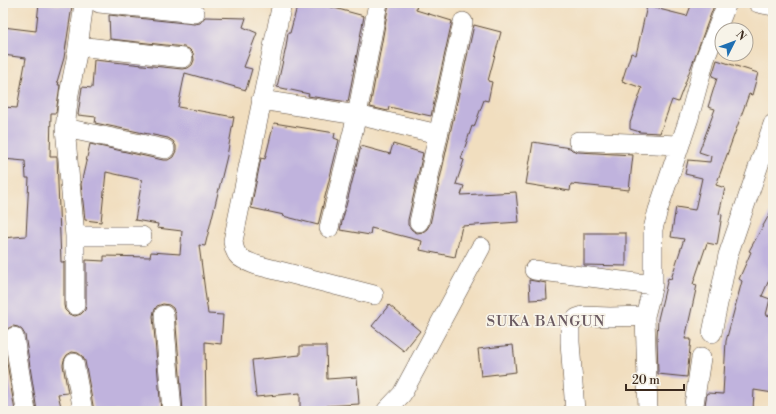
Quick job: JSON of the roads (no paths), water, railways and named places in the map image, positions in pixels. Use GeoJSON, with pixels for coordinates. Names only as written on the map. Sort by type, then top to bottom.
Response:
{"type":"FeatureCollection","features":[{"type":"Feature","properties":{"kind":"street"},"geometry":{"type":"LineString","coordinates":[[75,306],[75,236],[65,128],[84,3]]}},
{"type":"Feature","properties":{"kind":"street"},"geometry":{"type":"LineString","coordinates":[[99,3],[195,13]]}},
{"type":"Feature","properties":{"kind":"street"},"geometry":{"type":"LineString","coordinates":[[282,3],[261,100],[234,241],[235,252],[243,260],[256,265],[374,295]]}},
{"type":"Feature","properties":{"kind":"street"},"geometry":{"type":"LineString","coordinates":[[329,228],[357,115],[378,3]]}},
{"type":"Feature","properties":{"kind":"street"},"geometry":{"type":"LineString","coordinates":[[648,411],[645,316],[652,285],[654,229],[658,210],[689,118],[705,59],[727,3]]}},
{"type":"Feature","properties":{"kind":"street"},"geometry":{"type":"LineString","coordinates":[[758,3],[773,6]]}},
{"type":"Feature","properties":{"kind":"street"},"geometry":{"type":"LineString","coordinates":[[419,222],[463,22]]}},
{"type":"Feature","properties":{"kind":"street"},"geometry":{"type":"LineString","coordinates":[[78,46],[183,58]]}},
{"type":"Feature","properties":{"kind":"street"},"geometry":{"type":"LineString","coordinates":[[261,100],[357,115],[438,134]]}},
{"type":"Feature","properties":{"kind":"street"},"geometry":{"type":"LineString","coordinates":[[712,333],[728,255],[773,124]]}},
{"type":"Feature","properties":{"kind":"street"},"geometry":{"type":"LineString","coordinates":[[65,128],[164,149]]}},
{"type":"Feature","properties":{"kind":"street"},"geometry":{"type":"LineString","coordinates":[[578,141],[679,145]]}},
{"type":"Feature","properties":{"kind":"street"},"geometry":{"type":"LineString","coordinates":[[75,236],[142,236]]}},
{"type":"Feature","properties":{"kind":"street"},"geometry":{"type":"LineString","coordinates":[[386,411],[402,394],[481,247]]}},
{"type":"Feature","properties":{"kind":"street"},"geometry":{"type":"LineString","coordinates":[[534,270],[652,285]]}},
{"type":"Feature","properties":{"kind":"street"},"geometry":{"type":"LineString","coordinates":[[164,315],[172,411]]}},
{"type":"Feature","properties":{"kind":"street"},"geometry":{"type":"LineString","coordinates":[[575,411],[570,326],[577,318],[583,316],[645,316]]}},
{"type":"Feature","properties":{"kind":"street"},"geometry":{"type":"LineString","coordinates":[[14,336],[26,411]]}},
{"type":"Feature","properties":{"kind":"street"},"geometry":{"type":"LineString","coordinates":[[693,411],[701,358]]}},
{"type":"Feature","properties":{"kind":"street"},"geometry":{"type":"LineString","coordinates":[[74,363],[82,411]]}},
{"type":"Feature","properties":{"kind":"district","name":"SUKA BANGUN"},"geometry":{"type":"Point","coordinates":[546,321]}}]}
